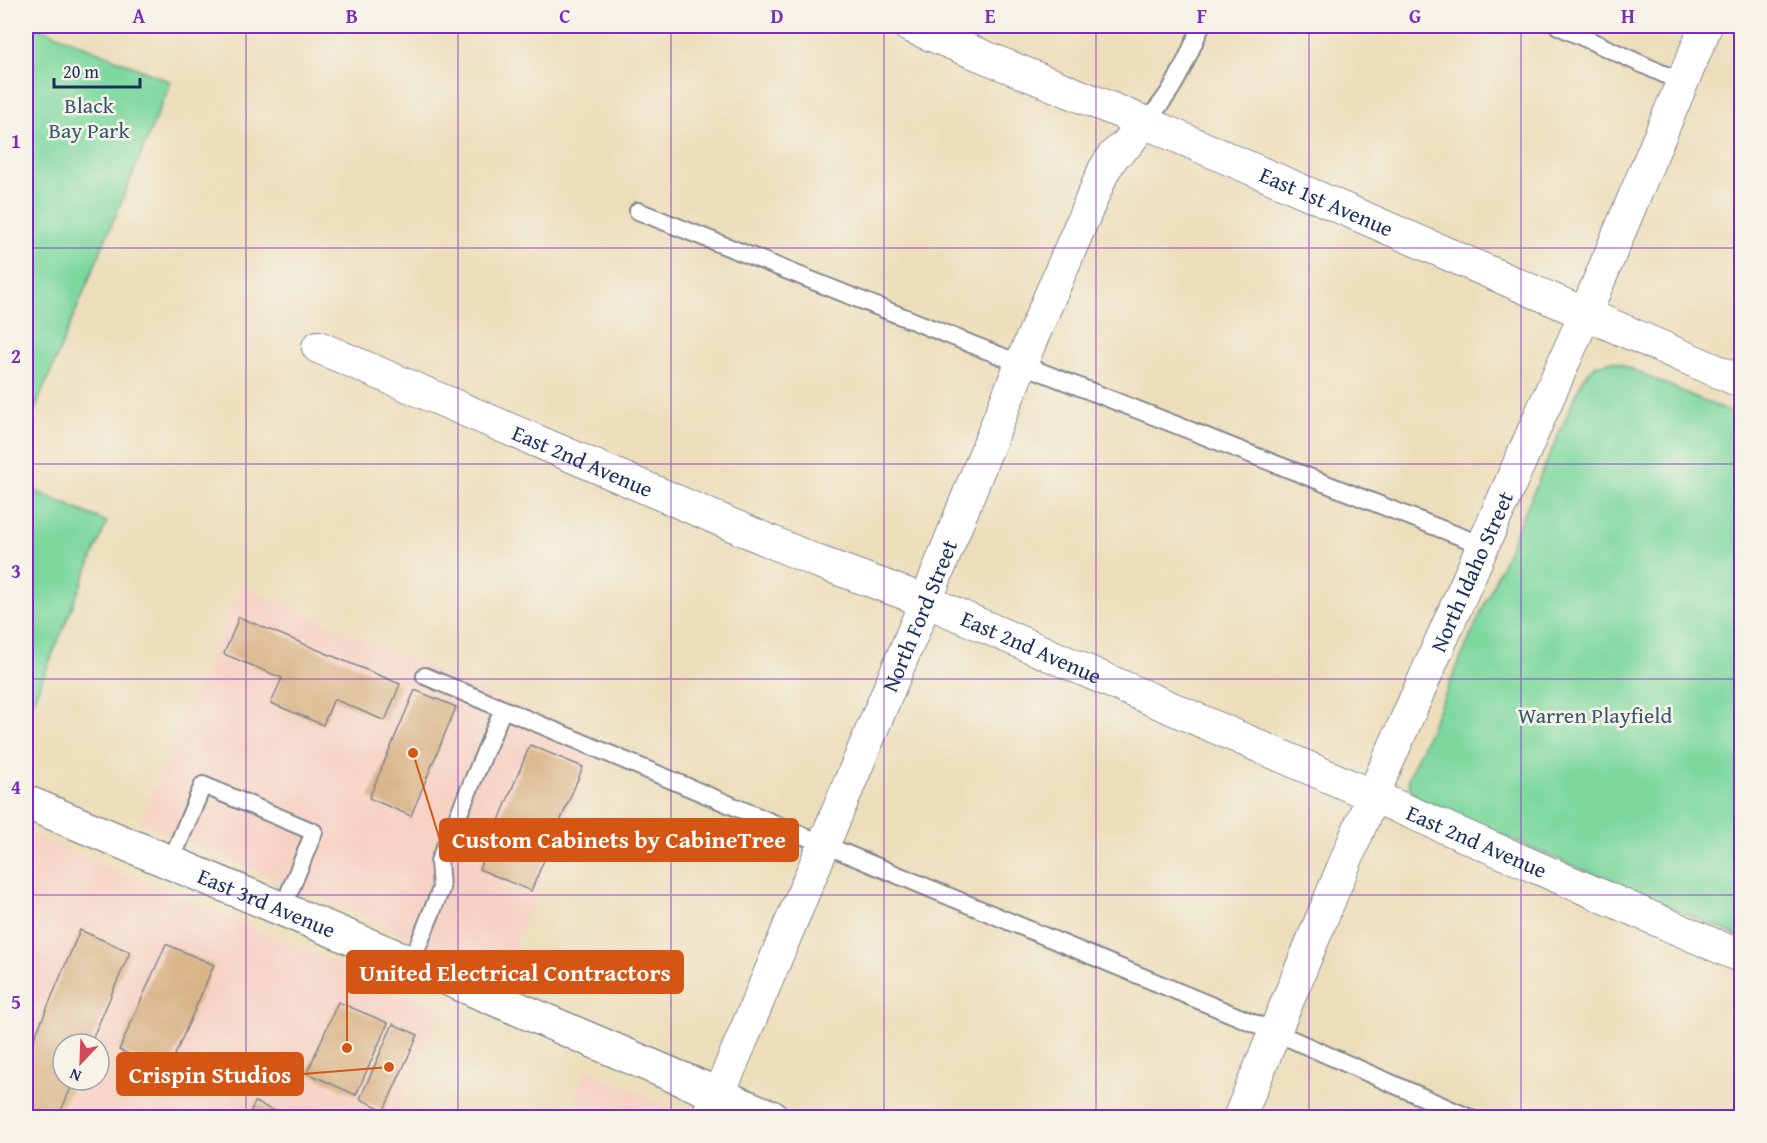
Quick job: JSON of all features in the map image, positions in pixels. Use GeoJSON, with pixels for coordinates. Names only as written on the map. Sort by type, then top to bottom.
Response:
{"type":"FeatureCollection","features":[{"type":"Feature","properties":{"kind":"street","name":"East 1st Avenue"},"geometry":{"type":"LineString","coordinates":[[909,26],[1144,122],[1742,382]]}},
{"type":"Feature","properties":{"kind":"street","name":"North Idaho Street"},"geometry":{"type":"LineString","coordinates":[[1239,1118],[1373,795],[1585,314],[1706,26]]}},
{"type":"Feature","properties":{"kind":"street","name":"North Ford Street"},"geometry":{"type":"LineString","coordinates":[[712,1106],[926,601],[1021,364],[1104,170],[1114,155],[1127,144],[1144,122]]}},
{"type":"Feature","properties":{"kind":"street","name":"East 2nd Avenue"},"geometry":{"type":"LineString","coordinates":[[318,347],[816,561],[926,601],[1742,957]]}},
{"type":"Feature","properties":{"kind":"street","name":"East 3rd Avenue"},"geometry":{"type":"LineString","coordinates":[[26,802],[411,963],[712,1106],[773,1118]]}},
{"type":"Feature","properties":{"kind":"lane"},"geometry":{"type":"LineString","coordinates":[[1144,122],[1165,100],[1175,84],[1201,26]]}},
{"type":"Feature","properties":{"kind":"lane"},"geometry":{"type":"LineString","coordinates":[[1557,26],[1682,82]]}},
{"type":"Feature","properties":{"kind":"lane"},"geometry":{"type":"LineString","coordinates":[[638,211],[1482,545]]}},
{"type":"Feature","properties":{"kind":"lane"},"geometry":{"type":"LineString","coordinates":[[425,676],[1275,1032],[1470,1118]]}},
{"type":"Feature","properties":{"kind":"lane"},"geometry":{"type":"LineString","coordinates":[[411,963],[441,889],[440,861],[503,709]]}},
{"type":"Feature","properties":{"kind":"lane"},"geometry":{"type":"LineString","coordinates":[[170,863],[203,785],[244,802],[315,832],[282,910]]}},
{"type":"Feature","properties":{"kind":"shaded area"},"geometry":{"type":"Polygon","coordinates":[[[240,585],[600,742],[502,976],[140,821],[240,585]]]}},
{"type":"Feature","properties":{"kind":"shaded area"},"geometry":{"type":"Polygon","coordinates":[[[26,832],[442,1008],[395,1117],[26,1117],[26,832]]]}},
{"type":"Feature","properties":{"kind":"shaded area"},"geometry":{"type":"Polygon","coordinates":[[[586,1070],[663,1103],[673,1117],[567,1117],[586,1070]]]}},
{"type":"Feature","properties":{"kind":"green space","name":"Black Bay Park"},"geometry":{"type":"Polygon","coordinates":[[[26,26],[35,26],[171,82],[26,431],[26,26]]]}},
{"type":"Feature","properties":{"kind":"green space","name":"Warren Playfield"},"geometry":{"type":"Polygon","coordinates":[[[1613,361],[1741,417],[1741,937],[1421,801],[1411,791],[1408,779],[1583,379],[1596,365],[1613,361]]]}},
{"type":"Feature","properties":{"kind":"green space"},"geometry":{"type":"Polygon","coordinates":[[[26,487],[107,522],[26,719],[26,487]]]}},
{"type":"Feature","properties":{"kind":"building"},"geometry":{"type":"Polygon","coordinates":[[[239,617],[400,684],[385,721],[334,699],[323,725],[271,703],[282,678],[224,654],[239,617]]]}},
{"type":"Feature","properties":{"kind":"building"},"geometry":{"type":"Polygon","coordinates":[[[415,690],[456,707],[411,816],[369,798],[415,690]]]}},
{"type":"Feature","properties":{"kind":"building"},"geometry":{"type":"Polygon","coordinates":[[[530,745],[583,767],[531,891],[479,869],[530,745]]]}},
{"type":"Feature","properties":{"kind":"building"},"geometry":{"type":"Polygon","coordinates":[[[80,930],[130,952],[95,1032],[51,1032],[51,1092],[69,1092],[58,1118],[26,1118],[26,1058],[80,930]]]}},
{"type":"Feature","properties":{"kind":"building"},"geometry":{"type":"Polygon","coordinates":[[[166,944],[214,965],[168,1071],[119,1050],[166,944]]]}},
{"type":"Feature","properties":{"kind":"building"},"geometry":{"type":"Polygon","coordinates":[[[338,1002],[388,1023],[356,1095],[307,1073],[338,1002]]]}},
{"type":"Feature","properties":{"kind":"building"},"geometry":{"type":"Polygon","coordinates":[[[393,1024],[418,1035],[384,1110],[360,1099],[393,1024]]]}},
{"type":"Feature","properties":{"kind":"building"},"geometry":{"type":"Polygon","coordinates":[[[255,1102],[290,1118],[248,1118],[255,1102]]]}},
{"type":"Feature","properties":{"kind":"place","name":"Custom Cabinets by CabineTree"},"geometry":{"type":"Point","coordinates":[413,753]}},
{"type":"Feature","properties":{"kind":"place","name":"United Electrical Contractors"},"geometry":{"type":"Point","coordinates":[347,1048]}},
{"type":"Feature","properties":{"kind":"place","name":"Crispin Studios"},"geometry":{"type":"Point","coordinates":[389,1067]}}]}
